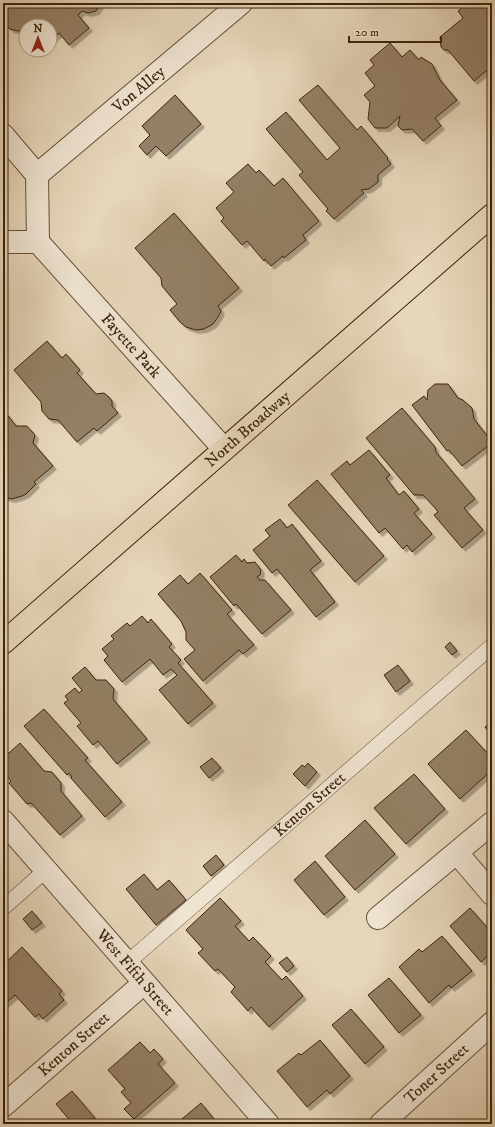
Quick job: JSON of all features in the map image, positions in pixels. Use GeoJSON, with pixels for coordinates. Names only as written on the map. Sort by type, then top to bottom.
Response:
{"type":"FeatureCollection","features":[{"type":"Feature","properties":{"kind":"main road","name":"North Broadway"},"geometry":{"type":"LineString","coordinates":[[3,643],[492,215]]}},
{"type":"Feature","properties":{"kind":"street","name":"Von Alley"},"geometry":{"type":"LineString","coordinates":[[37,175],[241,3]]}},
{"type":"Feature","properties":{"kind":"street"},"geometry":{"type":"LineString","coordinates":[[3,135],[37,175],[38,242],[3,242]]}},
{"type":"Feature","properties":{"kind":"street","name":"Fayette Park"},"geometry":{"type":"LineString","coordinates":[[38,242],[224,449]]}},
{"type":"Feature","properties":{"kind":"street","name":"West Fifth Street"},"geometry":{"type":"LineString","coordinates":[[3,821],[268,1124]]}},
{"type":"Feature","properties":{"kind":"street"},"geometry":{"type":"LineString","coordinates":[[378,918],[492,823]]}},
{"type":"Feature","properties":{"kind":"street"},"geometry":{"type":"LineString","coordinates":[[457,853],[492,894]]}},
{"type":"Feature","properties":{"kind":"street","name":"Kenton Street"},"geometry":{"type":"LineString","coordinates":[[3,1106],[144,983]]}},
{"type":"Feature","properties":{"kind":"street","name":"Toner Street"},"geometry":{"type":"LineString","coordinates":[[381,1124],[492,1023]]}},
{"type":"Feature","properties":{"kind":"lane","name":"Kenton Street"},"geometry":{"type":"LineString","coordinates":[[127,963],[492,646]]}},
{"type":"Feature","properties":{"kind":"lane"},"geometry":{"type":"LineString","coordinates":[[3,908],[46,870]]}},
{"type":"Feature","properties":{"kind":"building"},"geometry":{"type":"Polygon","coordinates":[[[3,3],[101,3],[96,11],[88,13],[82,11],[78,15],[89,28],[69,45],[59,33],[58,34],[58,18],[18,18],[18,31],[10,29],[3,23],[3,3]]]}},
{"type":"Feature","properties":{"kind":"building"},"geometry":{"type":"Polygon","coordinates":[[[460,3],[492,3],[492,66],[474,81],[448,50],[444,50],[441,47],[440,37],[463,18],[458,11],[463,7],[460,3]]]}},
{"type":"Feature","properties":{"kind":"building"},"geometry":{"type":"Polygon","coordinates":[[[390,43],[402,57],[410,50],[419,60],[421,57],[432,64],[440,80],[457,100],[435,118],[441,126],[423,141],[412,129],[402,130],[398,126],[400,116],[387,128],[375,128],[368,119],[370,102],[364,95],[375,86],[365,73],[374,65],[370,60],[390,43]]]}},
{"type":"Feature","properties":{"kind":"building"},"geometry":{"type":"Polygon","coordinates":[[[318,85],[357,130],[361,126],[388,158],[387,159],[391,164],[378,175],[378,182],[369,189],[361,190],[364,193],[334,219],[326,211],[328,209],[299,175],[303,172],[266,129],[286,112],[327,160],[340,148],[299,100],[318,85]]]}},
{"type":"Feature","properties":{"kind":"building"},"geometry":{"type":"Polygon","coordinates":[[[175,95],[201,124],[166,156],[156,146],[147,155],[139,146],[150,135],[142,126],[175,95]]]}},
{"type":"Feature","properties":{"kind":"building"},"geometry":{"type":"Polygon","coordinates":[[[248,164],[256,173],[259,170],[274,186],[283,178],[319,221],[303,235],[306,240],[284,258],[283,256],[271,266],[265,259],[264,261],[247,241],[242,245],[221,221],[224,218],[216,208],[234,192],[226,183],[248,164]]]}},
{"type":"Feature","properties":{"kind":"building"},"geometry":{"type":"Polygon","coordinates":[[[174,213],[239,288],[218,306],[221,311],[218,317],[213,324],[204,329],[196,330],[186,327],[180,322],[170,310],[177,304],[162,286],[161,278],[135,248],[174,213]]]}},
{"type":"Feature","properties":{"kind":"building"},"geometry":{"type":"Polygon","coordinates":[[[47,341],[62,358],[66,354],[80,370],[77,373],[96,394],[104,393],[109,397],[112,401],[112,406],[118,413],[97,431],[94,428],[77,442],[58,420],[49,419],[42,411],[41,402],[14,370],[47,341]]]}},
{"type":"Feature","properties":{"kind":"building"},"geometry":{"type":"Polygon","coordinates":[[[435,384],[448,384],[458,398],[463,400],[472,408],[474,419],[492,442],[462,466],[449,450],[447,451],[412,405],[424,396],[427,400],[428,390],[435,384]]]}},
{"type":"Feature","properties":{"kind":"building"},"geometry":{"type":"Polygon","coordinates":[[[402,408],[435,447],[436,452],[475,499],[464,508],[483,530],[462,548],[434,515],[438,512],[436,509],[423,495],[414,495],[366,438],[402,408]]]}},
{"type":"Feature","properties":{"kind":"building"},"geometry":{"type":"Polygon","coordinates":[[[6,413],[16,426],[27,426],[35,435],[33,443],[53,466],[34,482],[36,484],[26,494],[12,499],[3,497],[3,416],[6,413]]]}},
{"type":"Feature","properties":{"kind":"building"},"geometry":{"type":"Polygon","coordinates":[[[369,450],[390,475],[386,478],[399,495],[404,491],[419,509],[414,513],[432,534],[412,552],[407,545],[403,549],[385,528],[379,533],[331,474],[347,461],[350,465],[369,450]]]}},
{"type":"Feature","properties":{"kind":"building"},"geometry":{"type":"Polygon","coordinates":[[[317,480],[384,556],[355,582],[288,505],[317,480]]]}},
{"type":"Feature","properties":{"kind":"building"},"geometry":{"type":"Polygon","coordinates":[[[280,519],[287,528],[292,524],[321,561],[310,570],[335,602],[316,617],[277,569],[272,573],[253,550],[270,536],[265,530],[280,519]]]}},
{"type":"Feature","properties":{"kind":"building"},"geometry":{"type":"Polygon","coordinates":[[[236,555],[242,562],[244,559],[247,563],[255,562],[261,570],[260,575],[257,577],[260,580],[265,580],[291,610],[262,634],[236,604],[234,606],[210,577],[236,555]]]}},
{"type":"Feature","properties":{"kind":"building"},"geometry":{"type":"Polygon","coordinates":[[[200,573],[232,610],[227,614],[254,645],[243,654],[239,650],[203,681],[184,659],[195,650],[186,640],[186,632],[181,621],[158,594],[180,575],[188,584],[200,573]]]}},
{"type":"Feature","properties":{"kind":"building"},"geometry":{"type":"Polygon","coordinates":[[[142,616],[148,623],[151,619],[172,644],[169,647],[181,660],[178,663],[213,703],[188,724],[159,690],[177,675],[171,669],[163,675],[150,659],[122,682],[104,660],[108,656],[102,649],[114,639],[111,636],[127,623],[130,626],[142,616]]]}},
{"type":"Feature","properties":{"kind":"building"},"geometry":{"type":"Polygon","coordinates":[[[450,642],[457,651],[452,655],[445,647],[450,642]]]}},
{"type":"Feature","properties":{"kind":"building"},"geometry":{"type":"Polygon","coordinates":[[[398,665],[410,681],[396,692],[384,675],[398,665]]]}},
{"type":"Feature","properties":{"kind":"building"},"geometry":{"type":"Polygon","coordinates":[[[85,667],[96,680],[106,680],[114,689],[113,699],[147,739],[117,764],[98,741],[93,745],[77,726],[81,723],[64,703],[68,700],[65,696],[75,688],[79,693],[82,690],[72,678],[85,667]]]}},
{"type":"Feature","properties":{"kind":"building"},"geometry":{"type":"Polygon","coordinates":[[[44,709],[88,758],[85,760],[122,802],[105,817],[71,778],[72,777],[69,773],[67,775],[24,726],[44,709]]]}},
{"type":"Feature","properties":{"kind":"building"},"geometry":{"type":"Polygon","coordinates":[[[492,722],[492,736],[485,727],[492,722]]]}},
{"type":"Feature","properties":{"kind":"building"},"geometry":{"type":"Polygon","coordinates":[[[466,730],[492,758],[492,770],[460,799],[428,764],[466,730]]]}},
{"type":"Feature","properties":{"kind":"building"},"geometry":{"type":"Polygon","coordinates":[[[20,743],[44,771],[52,772],[61,783],[61,791],[82,816],[60,835],[31,803],[27,804],[9,783],[11,781],[3,771],[3,755],[9,753],[20,743]]]}},
{"type":"Feature","properties":{"kind":"building"},"geometry":{"type":"Polygon","coordinates":[[[212,758],[221,768],[209,778],[200,767],[212,758]]]}},
{"type":"Feature","properties":{"kind":"building"},"geometry":{"type":"Polygon","coordinates":[[[308,763],[317,772],[305,786],[293,774],[302,765],[305,767],[308,763]]]}},
{"type":"Feature","properties":{"kind":"building"},"geometry":{"type":"Polygon","coordinates":[[[414,774],[445,809],[406,844],[374,808],[414,774]]]}},
{"type":"Feature","properties":{"kind":"building"},"geometry":{"type":"Polygon","coordinates":[[[365,820],[395,854],[355,890],[325,856],[365,820]]]}},
{"type":"Feature","properties":{"kind":"building"},"geometry":{"type":"Polygon","coordinates":[[[216,855],[224,865],[211,876],[203,866],[216,855]]]}},
{"type":"Feature","properties":{"kind":"building"},"geometry":{"type":"Polygon","coordinates":[[[315,861],[345,897],[324,915],[294,880],[315,861]]]}},
{"type":"Feature","properties":{"kind":"building"},"geometry":{"type":"Polygon","coordinates":[[[144,874],[157,890],[169,880],[186,900],[156,925],[126,889],[144,874]]]}},
{"type":"Feature","properties":{"kind":"building"},"geometry":{"type":"Polygon","coordinates":[[[220,898],[241,921],[235,926],[249,941],[253,937],[271,956],[265,962],[282,980],[286,976],[303,996],[269,1027],[251,1007],[248,1011],[231,992],[235,987],[218,969],[215,971],[198,953],[203,949],[186,930],[220,898]]]}},
{"type":"Feature","properties":{"kind":"building"},"geometry":{"type":"Polygon","coordinates":[[[470,908],[492,933],[492,952],[481,962],[450,926],[470,908]]]}},
{"type":"Feature","properties":{"kind":"building"},"geometry":{"type":"Polygon","coordinates":[[[32,911],[42,923],[32,930],[23,919],[32,911]]]}},
{"type":"Feature","properties":{"kind":"building"},"geometry":{"type":"Polygon","coordinates":[[[442,936],[472,971],[451,988],[449,985],[429,1003],[399,967],[419,949],[422,952],[442,936]]]}},
{"type":"Feature","properties":{"kind":"building"},"geometry":{"type":"Polygon","coordinates":[[[22,947],[62,991],[59,994],[64,1000],[43,1019],[39,1014],[35,1017],[15,995],[5,1004],[3,1001],[3,990],[7,986],[3,982],[3,965],[22,947]]]}},
{"type":"Feature","properties":{"kind":"building"},"geometry":{"type":"Polygon","coordinates":[[[287,957],[294,966],[287,972],[279,963],[287,957]]]}},
{"type":"Feature","properties":{"kind":"building"},"geometry":{"type":"Polygon","coordinates":[[[389,978],[421,1015],[399,1033],[368,995],[389,978]]]}},
{"type":"Feature","properties":{"kind":"building"},"geometry":{"type":"Polygon","coordinates":[[[351,1009],[384,1047],[365,1064],[332,1025],[351,1009]]]}},
{"type":"Feature","properties":{"kind":"building"},"geometry":{"type":"Polygon","coordinates":[[[320,1040],[350,1076],[330,1094],[327,1090],[307,1107],[277,1071],[299,1053],[301,1055],[320,1040]]]}},
{"type":"Feature","properties":{"kind":"building"},"geometry":{"type":"Polygon","coordinates":[[[140,1042],[150,1053],[154,1049],[163,1059],[158,1064],[175,1083],[134,1119],[124,1109],[131,1103],[121,1092],[125,1089],[108,1070],[140,1042]]]}},
{"type":"Feature","properties":{"kind":"building"},"geometry":{"type":"Polygon","coordinates":[[[72,1091],[100,1124],[73,1124],[56,1104],[72,1091]]]}},
{"type":"Feature","properties":{"kind":"building"},"geometry":{"type":"Polygon","coordinates":[[[201,1103],[218,1124],[176,1124],[201,1103]]]}}]}
